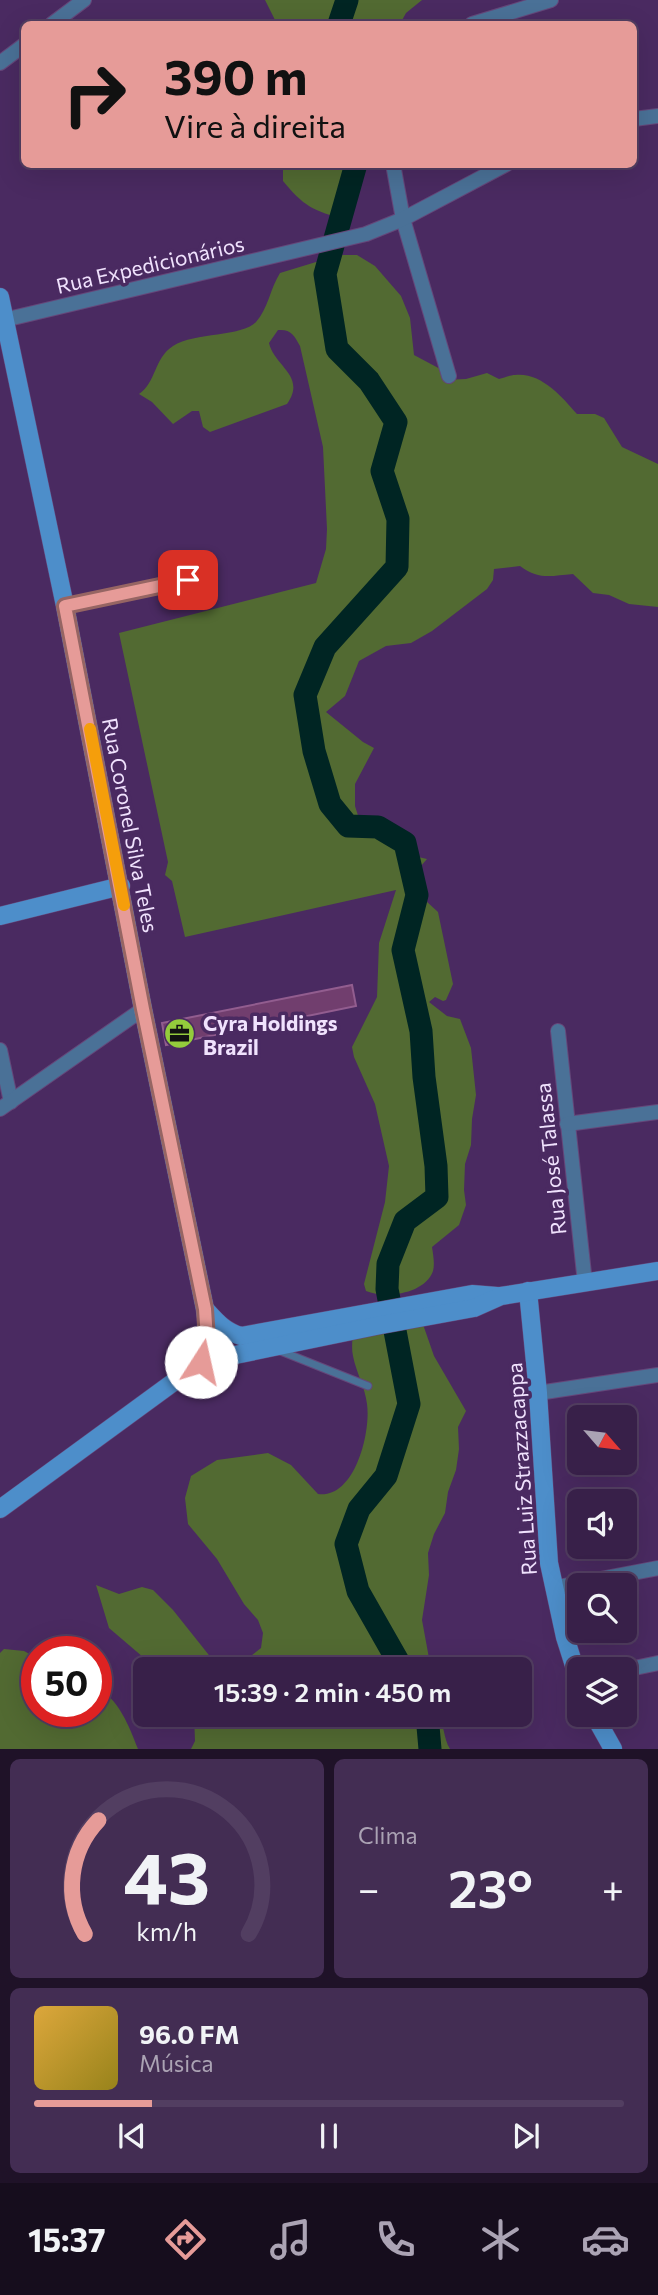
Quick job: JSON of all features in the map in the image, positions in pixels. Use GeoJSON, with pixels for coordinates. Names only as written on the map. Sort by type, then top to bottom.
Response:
{"type":"FeatureCollection","features":[{"type":"Feature","properties":{"kind":"main road","name":"Rua Coronel Silva Teles"},"geometry":{"type":"LineString","coordinates":[[0,297],[65,606],[143,1009],[205,1309],[207,1339],[201,1362]]}},
{"type":"Feature","properties":{"kind":"main road"},"geometry":{"type":"LineString","coordinates":[[0,916],[121,886]]}},
{"type":"Feature","properties":{"kind":"main road"},"geometry":{"type":"LineString","coordinates":[[205,1309],[221,1327],[241,1336],[420,1310],[471,1294],[501,1296],[658,1271]]}},
{"type":"Feature","properties":{"kind":"main road","name":"Rua Luiz Strazzacappa"},"geometry":{"type":"LineString","coordinates":[[528,1292],[538,1393],[549,1563],[553,1588],[573,1657]]}},
{"type":"Feature","properties":{"kind":"main road"},"geometry":{"type":"LineString","coordinates":[[0,1508],[201,1362],[271,1348],[379,1317]]}},
{"type":"Feature","properties":{"kind":"main road"},"geometry":{"type":"LineString","coordinates":[[601,1727],[613,1749]]}},
{"type":"Feature","properties":{"kind":"street"},"geometry":{"type":"LineString","coordinates":[[56,21],[84,0]]}},
{"type":"Feature","properties":{"kind":"street"},"geometry":{"type":"LineString","coordinates":[[482,21],[551,0]]}},
{"type":"Feature","properties":{"kind":"street"},"geometry":{"type":"LineString","coordinates":[[0,63],[21,47]]}},
{"type":"Feature","properties":{"kind":"street"},"geometry":{"type":"LineString","coordinates":[[637,119],[658,116]]}},
{"type":"Feature","properties":{"kind":"street"},"geometry":{"type":"LineString","coordinates":[[394,168],[403,219],[449,376]]}},
{"type":"Feature","properties":{"kind":"street","name":"Rua Expedicionários"},"geometry":{"type":"LineString","coordinates":[[3,320],[366,234],[403,219],[499,168]]}},
{"type":"Feature","properties":{"kind":"street"},"geometry":{"type":"LineString","coordinates":[[65,606],[188,580]]}},
{"type":"Feature","properties":{"kind":"street"},"geometry":{"type":"LineString","coordinates":[[0,1050],[5,1105],[143,1009]]}},
{"type":"Feature","properties":{"kind":"street","name":"Rua José Talassa"},"geometry":{"type":"LineString","coordinates":[[558,1031],[585,1283]]}},
{"type":"Feature","properties":{"kind":"street"},"geometry":{"type":"LineString","coordinates":[[567,1124],[658,1112]]}},
{"type":"Feature","properties":{"kind":"street"},"geometry":{"type":"LineString","coordinates":[[538,1393],[658,1375]]}},
{"type":"Feature","properties":{"kind":"street"},"geometry":{"type":"LineString","coordinates":[[553,1588],[658,1568]]}},
{"type":"Feature","properties":{"kind":"street"},"geometry":{"type":"LineString","coordinates":[[637,1667],[658,1663]]}},
{"type":"Feature","properties":{"kind":"lane"},"geometry":{"type":"LineString","coordinates":[[271,1348],[368,1386]]}},
{"type":"Feature","properties":{"kind":"green space"},"geometry":{"type":"Polygon","coordinates":[[[265,0],[422,0],[406,13],[402,21],[276,21],[265,0]]]}},
{"type":"Feature","properties":{"kind":"green space"},"geometry":{"type":"Polygon","coordinates":[[[283,168],[365,168],[353,193],[330,215],[309,206],[283,181],[283,168]]]}},
{"type":"Feature","properties":{"kind":"green space"},"geometry":{"type":"Polygon","coordinates":[[[339,255],[357,255],[375,266],[401,296],[410,318],[414,355],[444,371],[445,380],[466,379],[487,373],[499,379],[515,375],[534,377],[550,387],[577,414],[595,414],[604,418],[622,447],[658,464],[658,607],[629,604],[609,595],[593,593],[573,574],[539,575],[520,566],[494,569],[493,580],[487,589],[432,631],[411,643],[386,646],[359,661],[345,696],[326,712],[374,748],[355,784],[355,806],[362,828],[370,835],[400,845],[401,853],[427,859],[414,874],[411,884],[438,912],[453,984],[446,1000],[435,997],[429,1002],[447,1016],[460,1019],[471,1048],[476,1095],[471,1145],[465,1164],[466,1205],[459,1225],[432,1247],[434,1268],[429,1279],[414,1290],[394,1294],[366,1291],[364,1284],[385,1202],[389,1166],[375,1104],[352,1047],[377,997],[379,943],[396,890],[185,937],[172,881],[165,875],[168,862],[119,633],[316,583],[326,549],[323,447],[300,346],[294,336],[278,330],[269,343],[291,378],[292,394],[287,404],[210,432],[203,427],[199,411],[192,411],[173,424],[152,402],[139,394],[149,384],[162,357],[173,346],[193,338],[249,327],[263,311],[280,273],[339,255]]]}},
{"type":"Feature","properties":{"kind":"green space"},"geometry":{"type":"Polygon","coordinates":[[[418,1310],[434,1356],[466,1411],[458,1427],[456,1470],[448,1492],[445,1513],[428,1553],[429,1575],[422,1620],[429,1657],[249,1657],[261,1648],[263,1633],[258,1620],[244,1604],[217,1559],[188,1524],[185,1498],[191,1476],[217,1460],[268,1453],[291,1465],[318,1494],[331,1493],[342,1486],[358,1461],[368,1416],[366,1398],[352,1353],[353,1328],[418,1310]]]}},
{"type":"Feature","properties":{"kind":"green space"},"geometry":{"type":"Polygon","coordinates":[[[96,1585],[119,1594],[142,1587],[153,1590],[173,1610],[210,1657],[143,1657],[109,1628],[96,1585]]]}},
{"type":"Feature","properties":{"kind":"green space"},"geometry":{"type":"Polygon","coordinates":[[[4,1649],[21,1651],[21,1727],[112,1727],[112,1700],[127,1722],[138,1749],[0,1749],[0,1653],[4,1649]]]}},
{"type":"Feature","properties":{"kind":"green space"},"geometry":{"type":"Polygon","coordinates":[[[194,1727],[442,1727],[450,1749],[191,1749],[195,1741],[194,1727]]]}},
{"type":"Feature","properties":{"kind":"building"},"geometry":{"type":"Polygon","coordinates":[[[352,985],[356,1006],[166,1045],[162,1023],[352,985]]]}},
{"type":"Feature","properties":{"kind":"waterway"},"geometry":{"type":"LineString","coordinates":[[340,21],[347,0]]}},
{"type":"Feature","properties":{"kind":"waterway"},"geometry":{"type":"LineString","coordinates":[[355,168],[325,274],[337,349],[369,381],[396,422],[382,471],[398,519],[397,567],[325,647],[305,695],[314,751],[330,804],[348,826],[378,827],[405,843],[417,895],[403,950],[421,1031],[437,1197],[405,1221],[388,1264],[387,1289],[409,1404],[386,1476],[359,1509],[346,1544],[358,1591],[396,1657]]}},
{"type":"Feature","properties":{"kind":"waterway"},"geometry":{"type":"LineString","coordinates":[[428,1727],[430,1749]]}},
{"type":"Feature","properties":{"kind":"slow traffic"},"geometry":{"type":"LineString","coordinates":[[90,729],[124,905]]}},
{"type":"Feature","properties":{"kind":"place","name":"Cyra Holdings Brazil"},"geometry":{"type":"Point","coordinates":[180,1034]}},
{"type":"Feature","properties":{"kind":"route"},"geometry":{"type":"LineString","coordinates":[[188,580],[65,606],[143,1009],[205,1309],[208,1326],[201,1362]]}}]}
